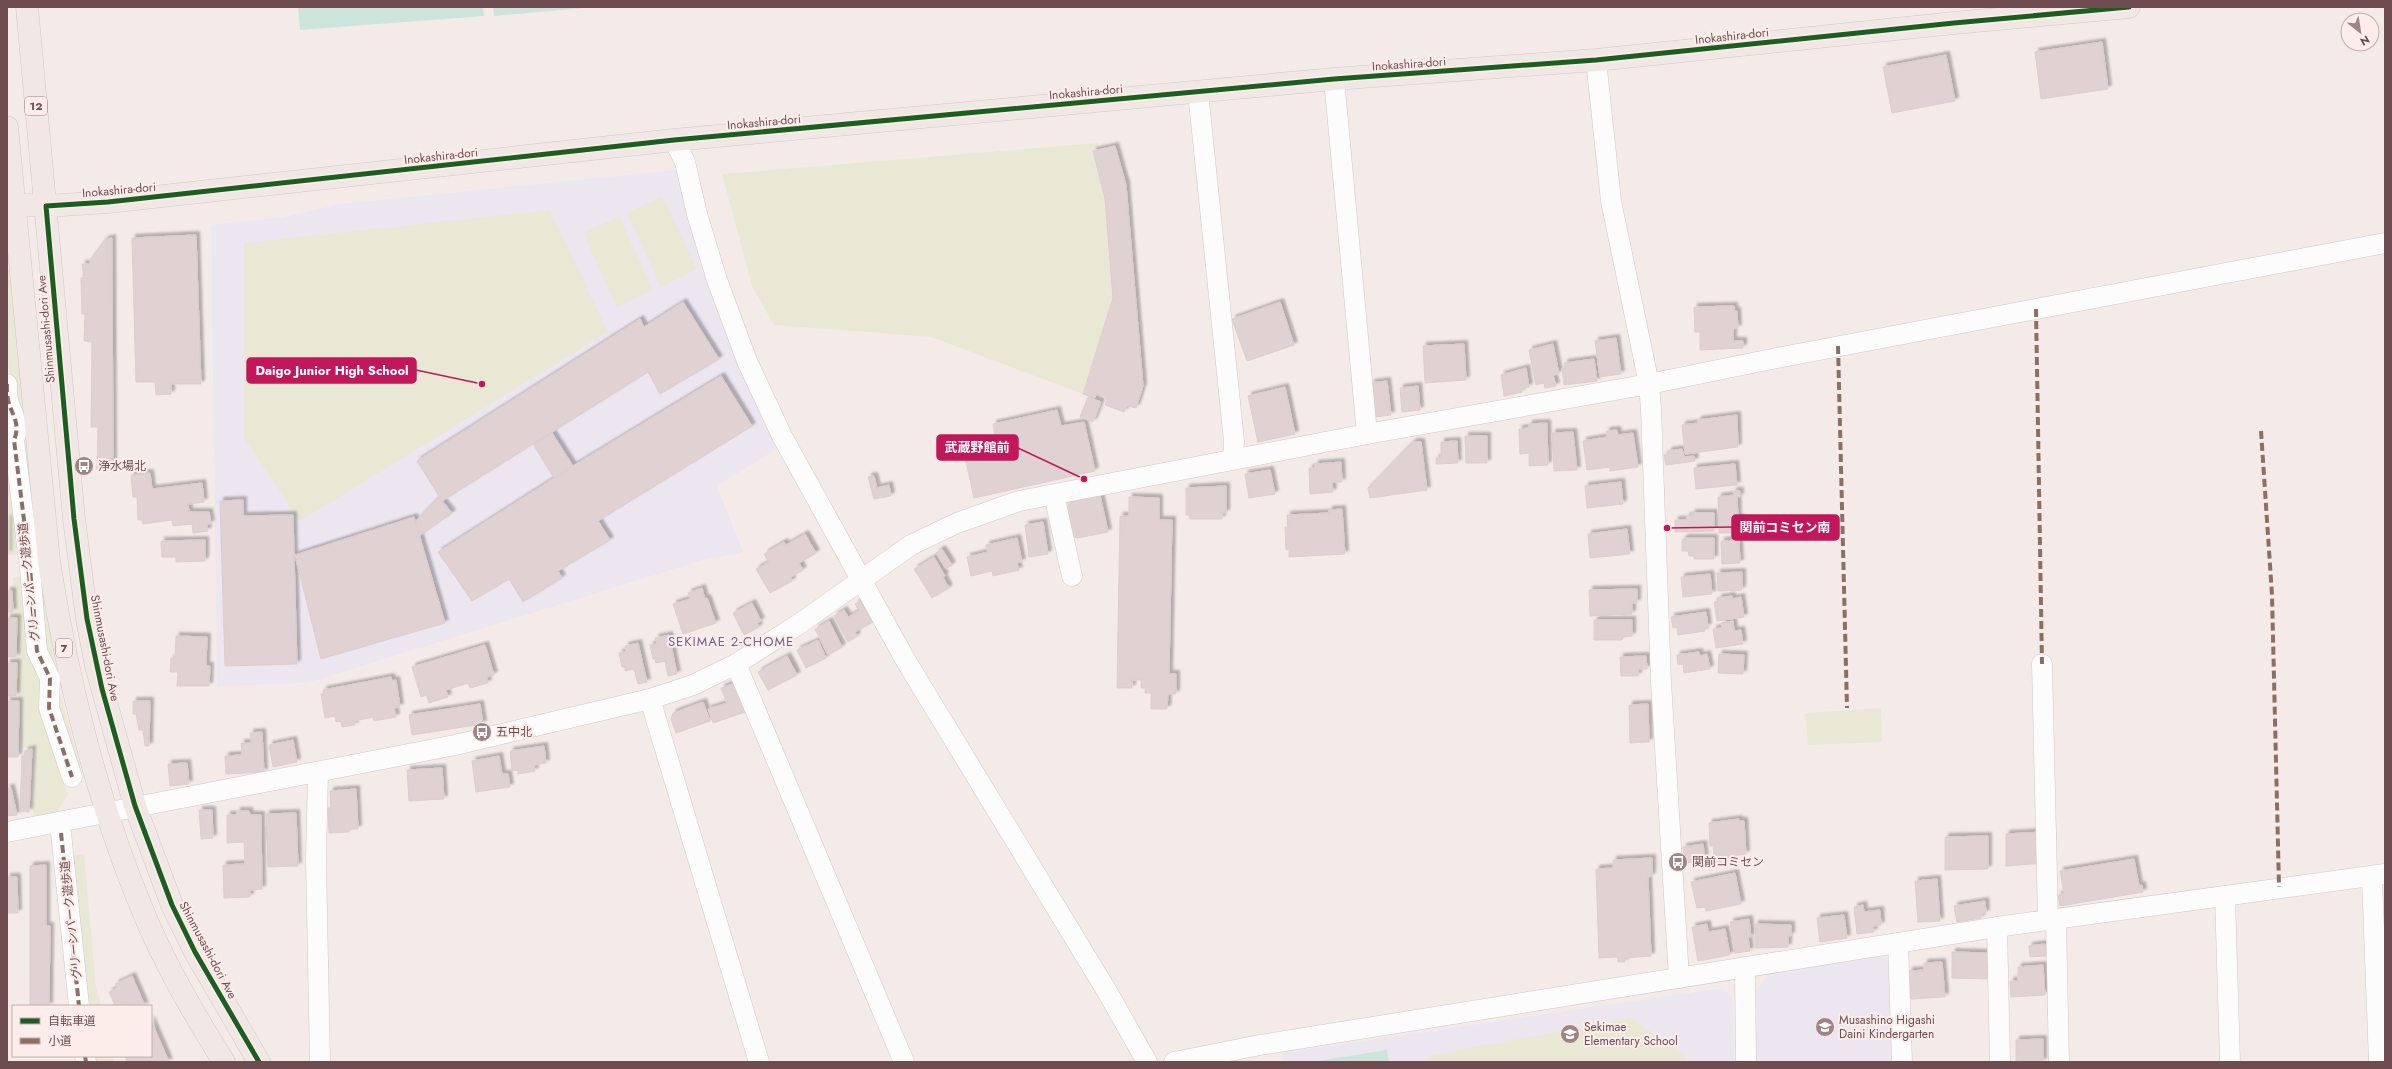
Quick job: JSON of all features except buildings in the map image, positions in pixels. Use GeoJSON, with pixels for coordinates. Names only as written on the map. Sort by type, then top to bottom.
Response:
{"type":"FeatureCollection","features":[{"type":"Feature","properties":{"kind":"main road","name":"Shinmusashi-dori Ave"},"geometry":{"type":"LineString","coordinates":[[27,7],[74,518],[87,620],[102,689],[136,806],[172,905],[195,952],[260,1062]]}},
{"type":"Feature","properties":{"kind":"main road","name":"Inokashira-dori"},"geometry":{"type":"LineString","coordinates":[[11,204],[46,206],[108,202],[674,140],[1334,79],[1596,60],[1954,23],[2129,7]]}},
{"type":"Feature","properties":{"kind":"main road","name":"Shinmusashi-dori Ave"},"geometry":{"type":"LineString","coordinates":[[7,127],[11,204],[49,561],[57,611],[78,714],[107,814],[126,868],[154,937],[187,999],[224,1062]]}},
{"type":"Feature","properties":{"kind":"street"},"geometry":{"type":"LineString","coordinates":[[1596,60],[1611,201],[1649,384],[1661,682],[1679,978]]}},
{"type":"Feature","properties":{"kind":"street"},"geometry":{"type":"LineString","coordinates":[[1334,79],[1367,434]]}},
{"type":"Feature","properties":{"kind":"street"},"geometry":{"type":"LineString","coordinates":[[1198,92],[1234,441],[1233,459]]}},
{"type":"Feature","properties":{"kind":"street"},"geometry":{"type":"LineString","coordinates":[[674,140],[685,162],[697,214],[717,280],[747,361],[782,436],[906,661],[1108,993],[1147,1062]]}},
{"type":"Feature","properties":{"kind":"street"},"geometry":{"type":"LineString","coordinates":[[7,832],[107,814],[136,806],[455,745],[650,699],[693,686],[736,664],[799,624],[911,545],[957,523],[1019,501],[1367,434],[1649,384],[1782,356],[2385,243]]}},
{"type":"Feature","properties":{"kind":"street","name":"グリーンパーク遊歩道"},"geometry":{"type":"LineString","coordinates":[[7,384],[8,400],[17,420],[18,432],[14,440],[30,568],[37,651],[50,678],[49,708],[72,777]]}},
{"type":"Feature","properties":{"kind":"street"},"geometry":{"type":"LineString","coordinates":[[1054,495],[1072,576]]}},
{"type":"Feature","properties":{"kind":"street"},"geometry":{"type":"LineString","coordinates":[[736,664],[904,1062]]}},
{"type":"Feature","properties":{"kind":"street"},"geometry":{"type":"LineString","coordinates":[[2042,664],[2059,1062]]}},
{"type":"Feature","properties":{"kind":"street"},"geometry":{"type":"LineString","coordinates":[[650,699],[759,1062]]}},
{"type":"Feature","properties":{"kind":"street"},"geometry":{"type":"LineString","coordinates":[[318,772],[316,860],[320,1062]]}},
{"type":"Feature","properties":{"kind":"street","name":"グリーンパーク遊歩道"},"geometry":{"type":"LineString","coordinates":[[61,833],[79,1005]]}},
{"type":"Feature","properties":{"kind":"street"},"geometry":{"type":"LineString","coordinates":[[1174,1062],[1260,1046],[1997,927],[2225,896],[2278,887],[2379,876],[2379,1062]]}},
{"type":"Feature","properties":{"kind":"street"},"geometry":{"type":"LineString","coordinates":[[2225,896],[2230,1062]]}},
{"type":"Feature","properties":{"kind":"street"},"geometry":{"type":"LineString","coordinates":[[1997,927],[2000,1062]]}},
{"type":"Feature","properties":{"kind":"street"},"geometry":{"type":"LineString","coordinates":[[1898,943],[1902,1062]]}},
{"type":"Feature","properties":{"kind":"street"},"geometry":{"type":"LineString","coordinates":[[1745,968],[1746,1062]]}},
{"type":"Feature","properties":{"kind":"shaded area"},"geometry":{"type":"Polygon","coordinates":[[[298,7],[483,7],[484,16],[300,30],[298,7]]]}},
{"type":"Feature","properties":{"kind":"shaded area"},"geometry":{"type":"Polygon","coordinates":[[[493,7],[595,7],[494,16],[493,7]]]}},
{"type":"Feature","properties":{"kind":"shaded area"},"geometry":{"type":"Polygon","coordinates":[[[1098,143],[1099,148],[1093,151],[1105,199],[1113,298],[1083,394],[931,337],[774,325],[752,286],[722,174],[1098,143]]]}},
{"type":"Feature","properties":{"kind":"shaded area"},"geometry":{"type":"Polygon","coordinates":[[[678,170],[778,448],[717,486],[743,552],[703,560],[307,683],[217,686],[211,225],[283,217],[340,204],[678,170]]]}},
{"type":"Feature","properties":{"kind":"shaded area"},"geometry":{"type":"Polygon","coordinates":[[[662,196],[697,269],[661,287],[627,213],[662,196]]]}},
{"type":"Feature","properties":{"kind":"shaded area"},"geometry":{"type":"Polygon","coordinates":[[[550,210],[608,332],[300,521],[244,438],[244,243],[550,210]]]}},
{"type":"Feature","properties":{"kind":"shaded area"},"geometry":{"type":"Polygon","coordinates":[[[619,216],[653,290],[617,307],[583,233],[619,216]]]}},
{"type":"Feature","properties":{"kind":"shaded area"},"geometry":{"type":"Polygon","coordinates":[[[10,270],[39,564],[60,693],[82,772],[74,776],[44,660],[11,400],[7,342],[7,271],[10,270]]]}},
{"type":"Feature","properties":{"kind":"shaded area"},"geometry":{"type":"Polygon","coordinates":[[[7,408],[24,555],[9,555],[7,408]]]}},
{"type":"Feature","properties":{"kind":"shaded area"},"geometry":{"type":"Polygon","coordinates":[[[13,577],[26,577],[62,778],[68,794],[57,813],[33,817],[35,753],[33,747],[21,748],[13,577]]]}},
{"type":"Feature","properties":{"kind":"shaded area"},"geometry":{"type":"Polygon","coordinates":[[[1881,708],[1882,742],[1808,745],[1805,713],[1881,708]]]}},
{"type":"Feature","properties":{"kind":"shaded area"},"geometry":{"type":"Polygon","coordinates":[[[84,854],[96,987],[101,1005],[72,1005],[55,857],[84,854]]]}},
{"type":"Feature","properties":{"kind":"shaded area","name":"Musashino Higashi Daini Kindergarten"},"geometry":{"type":"Polygon","coordinates":[[[1881,956],[1893,966],[1896,1062],[1756,1062],[1756,991],[1768,974],[1881,956]]]}},
{"type":"Feature","properties":{"kind":"shaded area","name":"Sekimae Elementary School"},"geometry":{"type":"Polygon","coordinates":[[[1722,988],[1732,998],[1734,1062],[1284,1062],[1282,1053],[1722,988]]]}},
{"type":"Feature","properties":{"kind":"shaded area"},"geometry":{"type":"Polygon","coordinates":[[[1631,1018],[1685,1056],[1685,1062],[1429,1062],[1427,1056],[1631,1018]]]}},
{"type":"Feature","properties":{"kind":"shaded area"},"geometry":{"type":"Polygon","coordinates":[[[1387,1050],[1389,1062],[1311,1062],[1387,1050]]]}},
{"type":"Feature","properties":{"kind":"shaded area"},"geometry":{"type":"Polygon","coordinates":[[[78,1057],[113,1057],[114,1062],[78,1062],[78,1057]]]}},
{"type":"Feature","properties":{"kind":"marked path"},"geometry":{"type":"LineString","coordinates":[[2036,309],[2042,664]]}},
{"type":"Feature","properties":{"kind":"marked path"},"geometry":{"type":"LineString","coordinates":[[1838,346],[1847,708]]}},
{"type":"Feature","properties":{"kind":"marked path"},"geometry":{"type":"LineString","coordinates":[[7,384],[8,400],[17,429],[14,440],[30,568],[37,651],[50,678],[49,708],[72,777]]}},
{"type":"Feature","properties":{"kind":"marked path"},"geometry":{"type":"LineString","coordinates":[[2261,431],[2272,595],[2279,887]]}},
{"type":"Feature","properties":{"kind":"marked path"},"geometry":{"type":"LineString","coordinates":[[61,833],[79,1005]]}},
{"type":"Feature","properties":{"kind":"marked path"},"geometry":{"type":"LineString","coordinates":[[85,1057],[86,1062]]}},
{"type":"Feature","properties":{"kind":"cycle path"},"geometry":{"type":"LineString","coordinates":[[259,1062],[195,952],[172,905],[135,806],[102,689],[87,619],[74,519],[46,206],[108,202],[674,140],[1334,79],[1596,60],[1954,23],[2129,7]]}},
{"type":"Feature","properties":{"kind":"place","name":"Daigo Junior High School"},"geometry":{"type":"Point","coordinates":[482,384]}},
{"type":"Feature","properties":{"kind":"place","name":"浄水場北"},"geometry":{"type":"Point","coordinates":[84,466]}},
{"type":"Feature","properties":{"kind":"place","name":"武蔵野館前"},"geometry":{"type":"Point","coordinates":[1084,479]}},
{"type":"Feature","properties":{"kind":"place","name":"関前コミセン南"},"geometry":{"type":"Point","coordinates":[1667,528]}},
{"type":"Feature","properties":{"kind":"place","name":"五中北"},"geometry":{"type":"Point","coordinates":[482,732]}},
{"type":"Feature","properties":{"kind":"place","name":"関前コミセン"},"geometry":{"type":"Point","coordinates":[1678,862]}},
{"type":"Feature","properties":{"kind":"place","name":"Musashino Higashi Daini Kindergarten"},"geometry":{"type":"Point","coordinates":[1825,1027]}},
{"type":"Feature","properties":{"kind":"place","name":"Sekimae Elementary School"},"geometry":{"type":"Point","coordinates":[1570,1034]}},
{"type":"Feature","properties":{"kind":"district","name":"SEKIMAE 2-CHOME"},"geometry":{"type":"Point","coordinates":[731,641]}}]}
